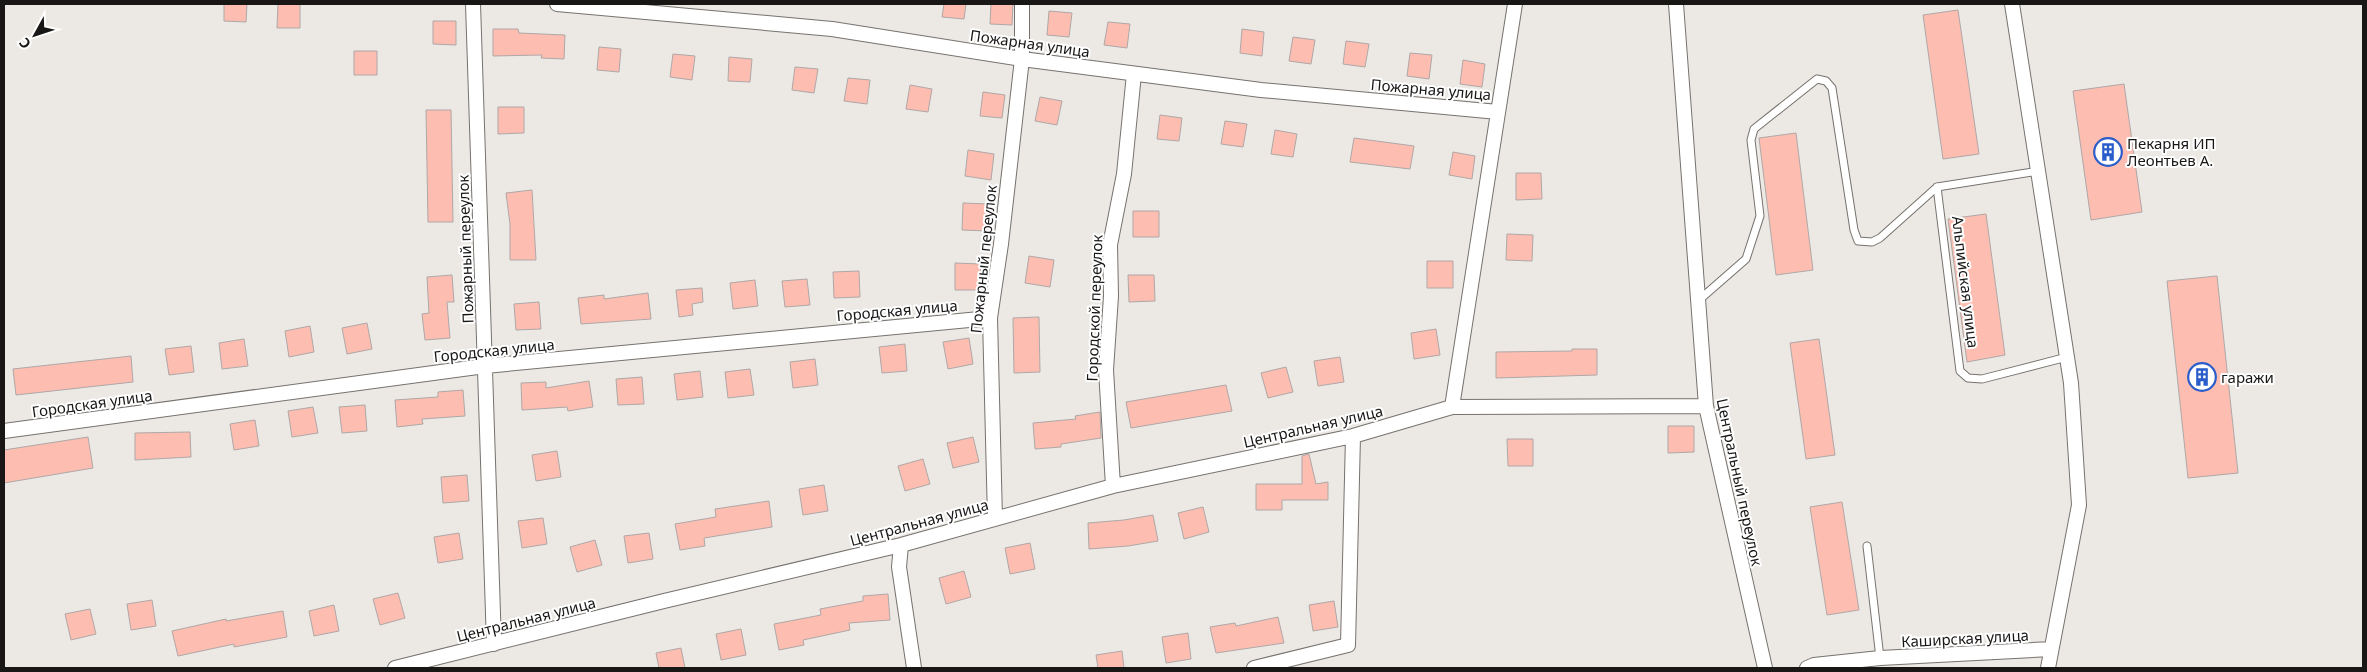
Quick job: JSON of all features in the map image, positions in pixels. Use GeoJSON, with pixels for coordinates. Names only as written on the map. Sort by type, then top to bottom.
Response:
{"type":"FeatureCollection","features":[{"type":"Feature","properties":{"kind":"street","name":"Пожарный переулок"},"geometry":{"type":"LineString","coordinates":[[473,4],[494,644]]}},
{"type":"Feature","properties":{"kind":"street","name":"Пожарная улица"},"geometry":{"type":"LineString","coordinates":[[557,4],[832,29],[1022,59],[1261,90],[1498,112]]}},
{"type":"Feature","properties":{"kind":"street","name":"Пожарный переулок"},"geometry":{"type":"LineString","coordinates":[[995,519],[990,318],[1001,244],[1022,59],[1022,4]]}},
{"type":"Feature","properties":{"kind":"street"},"geometry":{"type":"LineString","coordinates":[[1452,406],[1515,4]]}},
{"type":"Feature","properties":{"kind":"street","name":"Центральный переулок"},"geometry":{"type":"LineString","coordinates":[[1676,4],[1706,406],[1765,668]]}},
{"type":"Feature","properties":{"kind":"street"},"geometry":{"type":"LineString","coordinates":[[2012,4],[2068,357],[2079,506],[2050,649],[2048,668]]}},
{"type":"Feature","properties":{"kind":"street","name":"Городской переулок"},"geometry":{"type":"LineString","coordinates":[[1113,486],[1106,370],[1111,296],[1110,245],[1124,174],[1134,74]]}},
{"type":"Feature","properties":{"kind":"street","name":"Городская улица"},"geometry":{"type":"LineString","coordinates":[[4,431],[486,366],[990,318]]}},
{"type":"Feature","properties":{"kind":"street","name":"Центральная улица"},"geometry":{"type":"LineString","coordinates":[[395,668],[901,545],[1113,486],[1353,436],[1452,406],[1706,406]]}},
{"type":"Feature","properties":{"kind":"street"},"geometry":{"type":"LineString","coordinates":[[1254,668],[1348,646],[1353,436]]}},
{"type":"Feature","properties":{"kind":"street"},"geometry":{"type":"LineString","coordinates":[[901,545],[899,567],[914,668]]}},
{"type":"Feature","properties":{"kind":"street","name":"Каширская улица"},"geometry":{"type":"LineString","coordinates":[[1807,668],[1814,665],[1880,658],[2050,649]]}},
{"type":"Feature","properties":{"kind":"lane"},"geometry":{"type":"LineString","coordinates":[[1698,301],[1746,259],[1760,216],[1751,140],[1754,129],[1817,79],[1826,81],[1832,88],[1854,230],[1858,242],[1872,242],[1880,238],[1937,187],[2038,171]]}},
{"type":"Feature","properties":{"kind":"lane","name":"Альпийская улица"},"geometry":{"type":"LineString","coordinates":[[1937,187],[1960,371],[1968,378],[1982,379],[2068,357]]}},
{"type":"Feature","properties":{"kind":"lane","name":"Каширская улица"},"geometry":{"type":"LineString","coordinates":[[1867,546],[1880,658]]}},
{"type":"Feature","properties":{"kind":"building"},"geometry":{"type":"Polygon","coordinates":[[[224,4],[247,4],[246,22],[224,21],[224,4]]]}},
{"type":"Feature","properties":{"kind":"building"},"geometry":{"type":"Polygon","coordinates":[[[278,4],[300,4],[300,28],[277,28],[278,4]]]}},
{"type":"Feature","properties":{"kind":"building"},"geometry":{"type":"Polygon","coordinates":[[[944,4],[966,4],[964,19],[942,17],[944,4]]]}},
{"type":"Feature","properties":{"kind":"building"},"geometry":{"type":"Polygon","coordinates":[[[991,4],[1013,4],[1012,25],[990,24],[991,4]]]}},
{"type":"Feature","properties":{"kind":"building"},"geometry":{"type":"Polygon","coordinates":[[[1958,10],[1979,154],[1943,159],[1923,15],[1958,10]]]}},
{"type":"Feature","properties":{"kind":"building"},"geometry":{"type":"Polygon","coordinates":[[[1049,11],[1072,13],[1069,37],[1047,35],[1049,11]]]}},
{"type":"Feature","properties":{"kind":"building"},"geometry":{"type":"Polygon","coordinates":[[[433,21],[456,21],[456,45],[433,44],[433,21]]]}},
{"type":"Feature","properties":{"kind":"building"},"geometry":{"type":"Polygon","coordinates":[[[1108,22],[1130,24],[1127,48],[1104,45],[1108,22]]]}},
{"type":"Feature","properties":{"kind":"building"},"geometry":{"type":"Polygon","coordinates":[[[493,29],[518,29],[519,33],[565,35],[564,59],[541,58],[542,55],[493,56],[493,29]]]}},
{"type":"Feature","properties":{"kind":"building"},"geometry":{"type":"Polygon","coordinates":[[[1242,29],[1264,32],[1262,56],[1240,53],[1242,29]]]}},
{"type":"Feature","properties":{"kind":"building"},"geometry":{"type":"Polygon","coordinates":[[[1293,37],[1315,40],[1311,64],[1289,61],[1293,37]]]}},
{"type":"Feature","properties":{"kind":"building"},"geometry":{"type":"Polygon","coordinates":[[[1346,41],[1369,44],[1365,67],[1343,64],[1346,41]]]}},
{"type":"Feature","properties":{"kind":"building"},"geometry":{"type":"Polygon","coordinates":[[[599,47],[621,49],[619,72],[597,70],[599,47]]]}},
{"type":"Feature","properties":{"kind":"building"},"geometry":{"type":"Polygon","coordinates":[[[354,51],[377,51],[377,75],[354,75],[354,51]]]}},
{"type":"Feature","properties":{"kind":"building"},"geometry":{"type":"Polygon","coordinates":[[[1410,53],[1432,55],[1429,79],[1407,76],[1410,53]]]}},
{"type":"Feature","properties":{"kind":"building"},"geometry":{"type":"Polygon","coordinates":[[[673,54],[695,56],[692,80],[670,77],[673,54]]]}},
{"type":"Feature","properties":{"kind":"building"},"geometry":{"type":"Polygon","coordinates":[[[729,57],[752,59],[750,82],[728,81],[729,57]]]}},
{"type":"Feature","properties":{"kind":"building"},"geometry":{"type":"Polygon","coordinates":[[[1463,60],[1485,64],[1482,87],[1460,84],[1463,60]]]}},
{"type":"Feature","properties":{"kind":"building"},"geometry":{"type":"Polygon","coordinates":[[[795,67],[818,69],[814,93],[792,90],[795,67]]]}},
{"type":"Feature","properties":{"kind":"building"},"geometry":{"type":"Polygon","coordinates":[[[848,78],[870,80],[867,104],[844,101],[848,78]]]}},
{"type":"Feature","properties":{"kind":"building","name":"Пекарня ИП Леонтьев А."},"geometry":{"type":"Polygon","coordinates":[[[2124,84],[2142,212],[2091,220],[2073,91],[2124,84]]]}},
{"type":"Feature","properties":{"kind":"building"},"geometry":{"type":"Polygon","coordinates":[[[910,85],[932,89],[928,112],[906,109],[910,85]]]}},
{"type":"Feature","properties":{"kind":"building"},"geometry":{"type":"Polygon","coordinates":[[[983,92],[1005,95],[1002,118],[980,116],[983,92]]]}},
{"type":"Feature","properties":{"kind":"building"},"geometry":{"type":"Polygon","coordinates":[[[1040,97],[1062,101],[1057,125],[1035,121],[1040,97]]]}},
{"type":"Feature","properties":{"kind":"building"},"geometry":{"type":"Polygon","coordinates":[[[498,107],[524,107],[524,133],[498,134],[498,107]]]}},
{"type":"Feature","properties":{"kind":"building"},"geometry":{"type":"Polygon","coordinates":[[[426,110],[451,110],[453,222],[428,222],[426,110]]]}},
{"type":"Feature","properties":{"kind":"building"},"geometry":{"type":"Polygon","coordinates":[[[1160,115],[1182,118],[1179,141],[1157,139],[1160,115]]]}},
{"type":"Feature","properties":{"kind":"building"},"geometry":{"type":"Polygon","coordinates":[[[1225,121],[1247,124],[1243,147],[1221,144],[1225,121]]]}},
{"type":"Feature","properties":{"kind":"building"},"geometry":{"type":"Polygon","coordinates":[[[1275,130],[1297,134],[1293,157],[1271,154],[1275,130]]]}},
{"type":"Feature","properties":{"kind":"building"},"geometry":{"type":"Polygon","coordinates":[[[1796,133],[1813,270],[1776,275],[1759,138],[1796,133]]]}},
{"type":"Feature","properties":{"kind":"building"},"geometry":{"type":"Polygon","coordinates":[[[1354,138],[1414,146],[1410,169],[1350,162],[1354,138]]]}},
{"type":"Feature","properties":{"kind":"building"},"geometry":{"type":"Polygon","coordinates":[[[968,150],[994,154],[991,180],[965,176],[968,150]]]}},
{"type":"Feature","properties":{"kind":"building"},"geometry":{"type":"Polygon","coordinates":[[[1453,152],[1475,156],[1472,179],[1449,175],[1453,152]]]}},
{"type":"Feature","properties":{"kind":"building"},"geometry":{"type":"Polygon","coordinates":[[[1516,173],[1541,173],[1542,199],[1516,200],[1516,173]]]}},
{"type":"Feature","properties":{"kind":"building"},"geometry":{"type":"Polygon","coordinates":[[[532,190],[536,260],[510,260],[510,224],[506,193],[532,190]]]}},
{"type":"Feature","properties":{"kind":"building"},"geometry":{"type":"Polygon","coordinates":[[[963,203],[989,204],[988,231],[962,230],[963,203]]]}},
{"type":"Feature","properties":{"kind":"building"},"geometry":{"type":"Polygon","coordinates":[[[1133,211],[1159,211],[1159,237],[1133,237],[1133,211]]]}},
{"type":"Feature","properties":{"kind":"building"},"geometry":{"type":"Polygon","coordinates":[[[1986,214],[2005,355],[1967,362],[1948,219],[1986,214]]]}},
{"type":"Feature","properties":{"kind":"building"},"geometry":{"type":"Polygon","coordinates":[[[1507,234],[1533,235],[1532,261],[1506,260],[1507,234]]]}},
{"type":"Feature","properties":{"kind":"building"},"geometry":{"type":"Polygon","coordinates":[[[1029,256],[1054,260],[1050,287],[1025,283],[1029,256]]]}},
{"type":"Feature","properties":{"kind":"building"},"geometry":{"type":"Polygon","coordinates":[[[1427,261],[1453,261],[1453,288],[1427,288],[1427,261]]]}},
{"type":"Feature","properties":{"kind":"building"},"geometry":{"type":"Polygon","coordinates":[[[955,263],[981,264],[980,290],[955,290],[955,263]]]}},
{"type":"Feature","properties":{"kind":"building"},"geometry":{"type":"Polygon","coordinates":[[[859,271],[860,297],[834,298],[833,272],[859,271]]]}},
{"type":"Feature","properties":{"kind":"building"},"geometry":{"type":"Polygon","coordinates":[[[452,275],[454,302],[447,302],[450,338],[425,340],[422,314],[429,313],[427,277],[452,275]]]}},
{"type":"Feature","properties":{"kind":"building"},"geometry":{"type":"Polygon","coordinates":[[[1128,275],[1154,275],[1155,301],[1129,302],[1128,275]]]}},
{"type":"Feature","properties":{"kind":"building","name":"гаражи"},"geometry":{"type":"Polygon","coordinates":[[[2217,276],[2238,473],[2188,478],[2167,281],[2217,276]]]}},
{"type":"Feature","properties":{"kind":"building"},"geometry":{"type":"Polygon","coordinates":[[[807,279],[810,305],[785,307],[782,281],[807,279]]]}},
{"type":"Feature","properties":{"kind":"building"},"geometry":{"type":"Polygon","coordinates":[[[755,280],[758,306],[733,309],[730,283],[755,280]]]}},
{"type":"Feature","properties":{"kind":"building"},"geometry":{"type":"Polygon","coordinates":[[[702,288],[703,302],[692,304],[693,315],[679,317],[676,290],[702,288]]]}},
{"type":"Feature","properties":{"kind":"building"},"geometry":{"type":"Polygon","coordinates":[[[648,293],[651,319],[581,324],[578,298],[604,295],[604,299],[648,293]]]}},
{"type":"Feature","properties":{"kind":"building"},"geometry":{"type":"Polygon","coordinates":[[[539,302],[541,329],[516,330],[514,304],[539,302]]]}},
{"type":"Feature","properties":{"kind":"building"},"geometry":{"type":"Polygon","coordinates":[[[1039,317],[1040,372],[1014,373],[1013,318],[1039,317]]]}},
{"type":"Feature","properties":{"kind":"building"},"geometry":{"type":"Polygon","coordinates":[[[367,323],[372,349],[347,354],[342,328],[367,323]]]}},
{"type":"Feature","properties":{"kind":"building"},"geometry":{"type":"Polygon","coordinates":[[[310,326],[314,352],[289,357],[285,331],[310,326]]]}},
{"type":"Feature","properties":{"kind":"building"},"geometry":{"type":"Polygon","coordinates":[[[1436,329],[1440,355],[1414,359],[1411,333],[1436,329]]]}},
{"type":"Feature","properties":{"kind":"building"},"geometry":{"type":"Polygon","coordinates":[[[969,338],[973,364],[948,369],[943,342],[969,338]]]}},
{"type":"Feature","properties":{"kind":"building"},"geometry":{"type":"Polygon","coordinates":[[[244,339],[248,366],[222,369],[219,343],[244,339]]]}},
{"type":"Feature","properties":{"kind":"building"},"geometry":{"type":"Polygon","coordinates":[[[1819,339],[1835,455],[1806,459],[1790,343],[1819,339]]]}},
{"type":"Feature","properties":{"kind":"building"},"geometry":{"type":"Polygon","coordinates":[[[905,344],[907,371],[882,373],[879,347],[905,344]]]}},
{"type":"Feature","properties":{"kind":"building"},"geometry":{"type":"Polygon","coordinates":[[[191,346],[194,372],[169,375],[165,349],[191,346]]]}},
{"type":"Feature","properties":{"kind":"building"},"geometry":{"type":"Polygon","coordinates":[[[1572,349],[1597,349],[1597,375],[1496,378],[1496,352],[1572,351],[1572,349]]]}},
{"type":"Feature","properties":{"kind":"building"},"geometry":{"type":"Polygon","coordinates":[[[131,356],[133,382],[16,395],[13,369],[131,356]]]}},
{"type":"Feature","properties":{"kind":"building"},"geometry":{"type":"Polygon","coordinates":[[[1340,357],[1344,382],[1318,386],[1314,361],[1340,357]]]}},
{"type":"Feature","properties":{"kind":"building"},"geometry":{"type":"Polygon","coordinates":[[[815,359],[818,385],[793,388],[790,362],[815,359]]]}},
{"type":"Feature","properties":{"kind":"building"},"geometry":{"type":"Polygon","coordinates":[[[1286,367],[1293,392],[1268,398],[1261,373],[1286,367]]]}},
{"type":"Feature","properties":{"kind":"building"},"geometry":{"type":"Polygon","coordinates":[[[750,369],[754,395],[728,398],[725,372],[750,369]]]}},
{"type":"Feature","properties":{"kind":"building"},"geometry":{"type":"Polygon","coordinates":[[[700,371],[703,397],[677,400],[674,374],[700,371]]]}},
{"type":"Feature","properties":{"kind":"building"},"geometry":{"type":"Polygon","coordinates":[[[642,377],[644,404],[618,405],[616,379],[642,377]]]}},
{"type":"Feature","properties":{"kind":"building"},"geometry":{"type":"Polygon","coordinates":[[[589,381],[593,407],[568,411],[567,407],[522,410],[521,383],[546,382],[546,388],[589,381]]]}},
{"type":"Feature","properties":{"kind":"building"},"geometry":{"type":"Polygon","coordinates":[[[1226,385],[1232,411],[1131,428],[1126,402],[1226,385]]]}},
{"type":"Feature","properties":{"kind":"building"},"geometry":{"type":"Polygon","coordinates":[[[463,390],[465,416],[422,419],[423,424],[397,427],[395,400],[438,397],[438,392],[463,390]]]}},
{"type":"Feature","properties":{"kind":"building"},"geometry":{"type":"Polygon","coordinates":[[[365,405],[367,431],[342,433],[339,407],[365,405]]]}},
{"type":"Feature","properties":{"kind":"building"},"geometry":{"type":"Polygon","coordinates":[[[313,407],[318,433],[292,437],[288,411],[313,407]]]}},
{"type":"Feature","properties":{"kind":"building"},"geometry":{"type":"Polygon","coordinates":[[[1100,412],[1101,438],[1061,444],[1061,447],[1035,449],[1033,423],[1076,419],[1075,416],[1100,412]]]}},
{"type":"Feature","properties":{"kind":"building"},"geometry":{"type":"Polygon","coordinates":[[[255,420],[259,446],[234,450],[230,424],[255,420]]]}},
{"type":"Feature","properties":{"kind":"building"},"geometry":{"type":"Polygon","coordinates":[[[1668,426],[1694,426],[1694,452],[1668,453],[1668,426]]]}},
{"type":"Feature","properties":{"kind":"building"},"geometry":{"type":"Polygon","coordinates":[[[190,432],[191,457],[135,460],[135,433],[190,432]]]}},
{"type":"Feature","properties":{"kind":"building"},"geometry":{"type":"Polygon","coordinates":[[[88,437],[93,468],[4,483],[4,450],[88,437]]]}},
{"type":"Feature","properties":{"kind":"building"},"geometry":{"type":"Polygon","coordinates":[[[973,437],[979,462],[953,468],[947,443],[973,437]]]}},
{"type":"Feature","properties":{"kind":"building"},"geometry":{"type":"Polygon","coordinates":[[[1507,439],[1533,439],[1533,466],[1508,466],[1507,439]]]}},
{"type":"Feature","properties":{"kind":"building"},"geometry":{"type":"Polygon","coordinates":[[[557,451],[561,477],[536,481],[532,455],[557,451]]]}},
{"type":"Feature","properties":{"kind":"building"},"geometry":{"type":"Polygon","coordinates":[[[1309,454],[1316,484],[1328,482],[1328,500],[1282,500],[1282,510],[1256,510],[1256,484],[1302,484],[1302,456],[1309,454]]]}},
{"type":"Feature","properties":{"kind":"building"},"geometry":{"type":"Polygon","coordinates":[[[923,459],[930,484],[905,491],[898,466],[923,459]]]}},
{"type":"Feature","properties":{"kind":"building"},"geometry":{"type":"Polygon","coordinates":[[[467,475],[469,501],[443,503],[441,477],[467,475]]]}},
{"type":"Feature","properties":{"kind":"building"},"geometry":{"type":"Polygon","coordinates":[[[824,485],[828,511],[803,515],[799,489],[824,485]]]}},
{"type":"Feature","properties":{"kind":"building"},"geometry":{"type":"Polygon","coordinates":[[[769,501],[772,527],[704,538],[705,546],[680,550],[675,524],[716,517],[715,509],[769,501]]]}},
{"type":"Feature","properties":{"kind":"building"},"geometry":{"type":"Polygon","coordinates":[[[1842,502],[1859,610],[1827,615],[1810,507],[1842,502]]]}},
{"type":"Feature","properties":{"kind":"building"},"geometry":{"type":"Polygon","coordinates":[[[1203,507],[1209,532],[1184,539],[1178,513],[1203,507]]]}},
{"type":"Feature","properties":{"kind":"building"},"geometry":{"type":"Polygon","coordinates":[[[1153,515],[1158,541],[1128,546],[1089,549],[1088,523],[1153,515]]]}},
{"type":"Feature","properties":{"kind":"building"},"geometry":{"type":"Polygon","coordinates":[[[543,518],[547,544],[522,548],[518,521],[543,518]]]}},
{"type":"Feature","properties":{"kind":"building"},"geometry":{"type":"Polygon","coordinates":[[[459,533],[463,559],[438,563],[434,537],[459,533]]]}},
{"type":"Feature","properties":{"kind":"building"},"geometry":{"type":"Polygon","coordinates":[[[649,533],[653,559],[628,563],[624,536],[649,533]]]}},
{"type":"Feature","properties":{"kind":"building"},"geometry":{"type":"Polygon","coordinates":[[[595,540],[602,565],[577,572],[570,547],[595,540]]]}},
{"type":"Feature","properties":{"kind":"building"},"geometry":{"type":"Polygon","coordinates":[[[1030,543],[1035,569],[1010,574],[1005,548],[1030,543]]]}},
{"type":"Feature","properties":{"kind":"building"},"geometry":{"type":"Polygon","coordinates":[[[964,571],[971,597],[946,604],[939,578],[964,571]]]}},
{"type":"Feature","properties":{"kind":"building"},"geometry":{"type":"Polygon","coordinates":[[[398,593],[405,618],[380,625],[373,599],[398,593]]]}},
{"type":"Feature","properties":{"kind":"building"},"geometry":{"type":"Polygon","coordinates":[[[888,594],[890,620],[849,623],[850,630],[803,640],[804,645],[779,650],[774,624],[821,615],[820,609],[863,601],[863,596],[888,594]]]}},
{"type":"Feature","properties":{"kind":"building"},"geometry":{"type":"Polygon","coordinates":[[[152,600],[156,626],[131,630],[127,604],[152,600]]]}},
{"type":"Feature","properties":{"kind":"building"},"geometry":{"type":"Polygon","coordinates":[[[1334,601],[1338,627],[1313,631],[1309,605],[1334,601]]]}},
{"type":"Feature","properties":{"kind":"building"},"geometry":{"type":"Polygon","coordinates":[[[334,605],[339,631],[314,636],[309,611],[334,605]]]}},
{"type":"Feature","properties":{"kind":"building"},"geometry":{"type":"Polygon","coordinates":[[[90,609],[96,634],[71,640],[65,614],[90,609]]]}},
{"type":"Feature","properties":{"kind":"building"},"geometry":{"type":"Polygon","coordinates":[[[283,611],[287,637],[234,647],[234,644],[178,656],[172,631],[226,619],[226,621],[283,611]]]}},
{"type":"Feature","properties":{"kind":"building"},"geometry":{"type":"Polygon","coordinates":[[[1278,617],[1284,643],[1216,653],[1210,627],[1235,623],[1236,626],[1278,617]]]}},
{"type":"Feature","properties":{"kind":"building"},"geometry":{"type":"Polygon","coordinates":[[[741,629],[746,655],[721,660],[716,634],[741,629]]]}},
{"type":"Feature","properties":{"kind":"building"},"geometry":{"type":"Polygon","coordinates":[[[1188,633],[1191,659],[1166,663],[1162,637],[1188,633]]]}},
{"type":"Feature","properties":{"kind":"building"},"geometry":{"type":"Polygon","coordinates":[[[681,648],[685,668],[659,668],[656,653],[681,648]]]}},
{"type":"Feature","properties":{"kind":"building"},"geometry":{"type":"Polygon","coordinates":[[[1122,651],[1124,668],[1098,668],[1096,655],[1122,651]]]}},
{"type":"Feature","properties":{"kind":"place","name":"Пекарня ИП Леонтьев А."},"geometry":{"type":"Point","coordinates":[2108,152]}},
{"type":"Feature","properties":{"kind":"place","name":"гаражи"},"geometry":{"type":"Point","coordinates":[2202,377]}}]}
